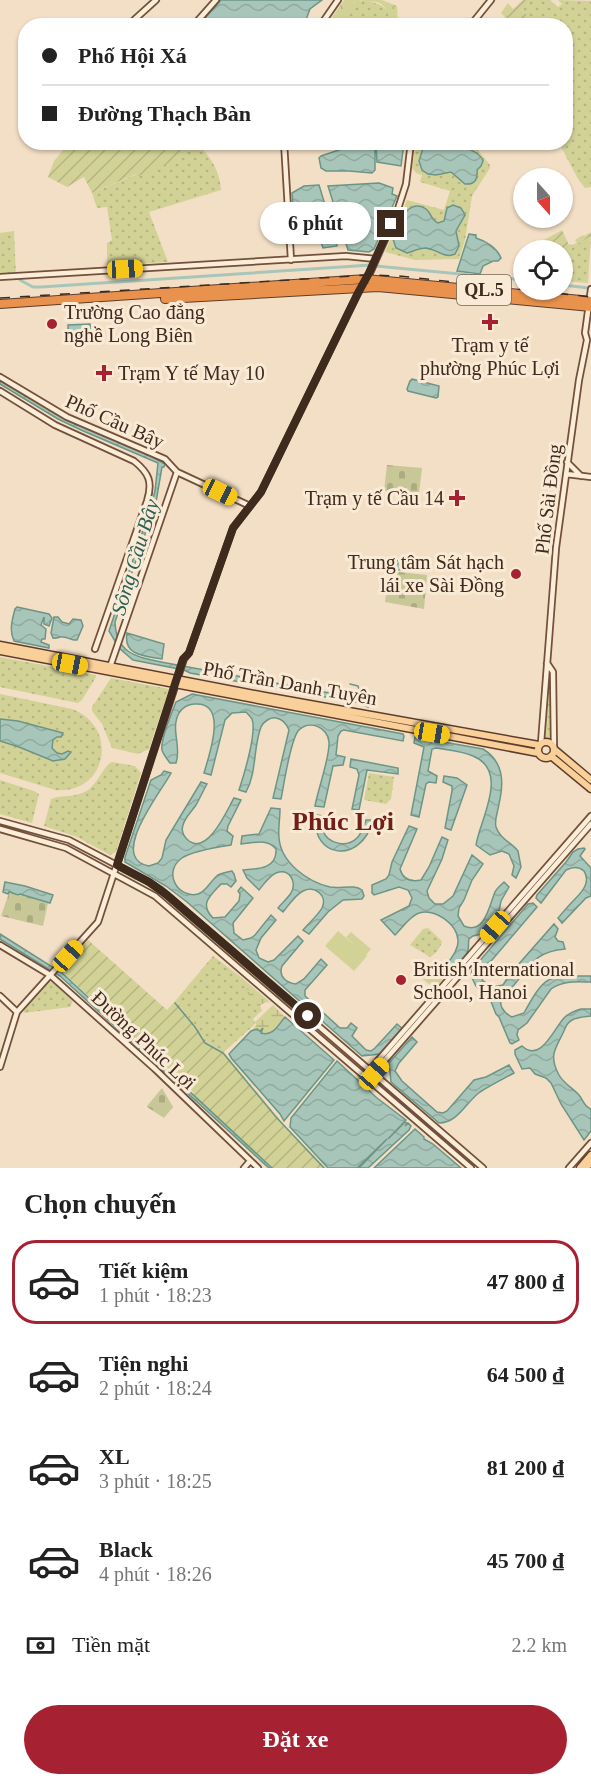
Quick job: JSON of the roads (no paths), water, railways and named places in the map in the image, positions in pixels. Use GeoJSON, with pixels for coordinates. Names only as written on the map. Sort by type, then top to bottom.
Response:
{"type":"FeatureCollection","features":[{"type":"Feature","properties":{"kind":"highway","name":"QL.5"},"geometry":{"type":"LineString","coordinates":[[97,301],[366,279],[590,304]]}},
{"type":"Feature","properties":{"kind":"highway","name":"QL.5"},"geometry":{"type":"LineString","coordinates":[[0,306],[361,287],[590,304]]}},
{"type":"Feature","properties":{"kind":"main road","name":"Phố Trần Danh Tuyên"},"geometry":{"type":"LineString","coordinates":[[0,645],[108,670]]}},
{"type":"Feature","properties":{"kind":"main road","name":"Phố Trần Danh Tuyên"},"geometry":{"type":"LineString","coordinates":[[0,651],[108,670],[177,678],[540,744],[550,743],[553,752],[544,758],[538,753],[177,678]]}},
{"type":"Feature","properties":{"kind":"main road"},"geometry":{"type":"LineString","coordinates":[[538,753],[540,744]]}},
{"type":"Feature","properties":{"kind":"main road"},"geometry":{"type":"LineString","coordinates":[[553,752],[591,780]]}},
{"type":"Feature","properties":{"kind":"main road"},"geometry":{"type":"LineString","coordinates":[[553,752],[591,789]]}},
{"type":"Feature","properties":{"kind":"main road"},"geometry":{"type":"LineString","coordinates":[[580,1168],[591,1155]]}},
{"type":"Feature","properties":{"kind":"main road"},"geometry":{"type":"LineString","coordinates":[[586,1168],[591,1162]]}},
{"type":"Feature","properties":{"kind":"street"},"geometry":{"type":"LineString","coordinates":[[136,18],[156,0]]}},
{"type":"Feature","properties":{"kind":"street"},"geometry":{"type":"LineString","coordinates":[[200,18],[216,0]]}},
{"type":"Feature","properties":{"kind":"street"},"geometry":{"type":"LineString","coordinates":[[326,18],[338,0]]}},
{"type":"Feature","properties":{"kind":"street"},"geometry":{"type":"LineString","coordinates":[[476,18],[491,0]]}},
{"type":"Feature","properties":{"kind":"street"},"geometry":{"type":"LineString","coordinates":[[284,150],[291,260]]}},
{"type":"Feature","properties":{"kind":"street"},"geometry":{"type":"LineString","coordinates":[[0,1067],[17,1012],[98,922],[183,659],[189,653],[233,528],[261,492],[376,259],[404,193],[410,150]]}},
{"type":"Feature","properties":{"kind":"street"},"geometry":{"type":"LineString","coordinates":[[0,277],[346,256],[376,259]]}},
{"type":"Feature","properties":{"kind":"street","name":"Phố Sài Đồng"},"geometry":{"type":"LineString","coordinates":[[540,744],[556,548],[579,380],[587,340],[585,333],[591,289]]}},
{"type":"Feature","properties":{"kind":"street","name":"Phố Sài Đồng"},"geometry":{"type":"LineString","coordinates":[[587,340],[591,335]]}},
{"type":"Feature","properties":{"kind":"street","name":"Phố Cầu Bây"},"geometry":{"type":"LineString","coordinates":[[0,377],[67,417],[165,459],[177,472],[250,506]]}},
{"type":"Feature","properties":{"kind":"street"},"geometry":{"type":"LineString","coordinates":[[0,391],[55,425],[134,461],[144,470],[151,485],[95,649]]}},
{"type":"Feature","properties":{"kind":"street"},"geometry":{"type":"LineString","coordinates":[[567,462],[581,476]]}},
{"type":"Feature","properties":{"kind":"street"},"geometry":{"type":"LineString","coordinates":[[108,670],[177,472]]}},
{"type":"Feature","properties":{"kind":"street"},"geometry":{"type":"LineString","coordinates":[[566,474],[591,477]]}},
{"type":"Feature","properties":{"kind":"street","name":"Phố Sài Đồng"},"geometry":{"type":"LineString","coordinates":[[547,663],[553,672],[553,752]]}},
{"type":"Feature","properties":{"kind":"street"},"geometry":{"type":"LineString","coordinates":[[367,1078],[584,827],[591,816]]}},
{"type":"Feature","properties":{"kind":"street"},"geometry":{"type":"LineString","coordinates":[[0,821],[69,840],[149,882],[167,895],[483,1168]]}},
{"type":"Feature","properties":{"kind":"street"},"geometry":{"type":"LineString","coordinates":[[584,827],[591,824]]}},
{"type":"Feature","properties":{"kind":"street"},"geometry":{"type":"LineString","coordinates":[[0,829],[66,848],[160,899],[471,1168]]}},
{"type":"Feature","properties":{"kind":"street","name":"Đường Phúc Lợi"},"geometry":{"type":"LineString","coordinates":[[0,945],[53,972],[258,1168]]}},
{"type":"Feature","properties":{"kind":"street"},"geometry":{"type":"LineString","coordinates":[[0,996],[17,1012]]}},
{"type":"Feature","properties":{"kind":"street"},"geometry":{"type":"LineString","coordinates":[[569,1168],[591,1143]]}},
{"type":"Feature","properties":{"kind":"street"},"geometry":{"type":"LineString","coordinates":[[244,1168],[250,1161]]}},
{"type":"Feature","properties":{"kind":"water"},"geometry":{"type":"Polygon","coordinates":[[[221,0],[322,0],[310,9],[307,18],[205,18],[221,0]]]}},
{"type":"Feature","properties":{"kind":"water"},"geometry":{"type":"Polygon","coordinates":[[[339,150],[375,150],[375,170],[372,173],[326,171],[321,168],[319,158],[339,150]]]}},
{"type":"Feature","properties":{"kind":"water"},"geometry":{"type":"Polygon","coordinates":[[[376,150],[403,150],[401,166],[377,162],[376,150]]]}},
{"type":"Feature","properties":{"kind":"water"},"geometry":{"type":"Polygon","coordinates":[[[422,150],[470,150],[479,155],[483,161],[477,170],[475,181],[465,184],[451,172],[428,174],[422,170],[419,161],[422,150]]]}},
{"type":"Feature","properties":{"kind":"water"},"geometry":{"type":"Polygon","coordinates":[[[379,183],[393,188],[392,194],[397,196],[374,249],[369,252],[348,250],[328,186],[379,183]]]}},
{"type":"Feature","properties":{"kind":"water"},"geometry":{"type":"Polygon","coordinates":[[[319,185],[326,208],[323,209],[326,210],[330,224],[315,228],[312,213],[312,226],[295,227],[292,193],[304,186],[319,185]]]}},
{"type":"Feature","properties":{"kind":"water"},"geometry":{"type":"Polygon","coordinates":[[[453,205],[461,208],[465,215],[456,231],[459,246],[455,254],[444,255],[426,248],[407,253],[396,248],[393,239],[402,228],[404,214],[409,209],[416,206],[423,207],[438,223],[444,221],[447,208],[453,205]]]}},
{"type":"Feature","properties":{"kind":"water"},"geometry":{"type":"Polygon","coordinates":[[[332,226],[337,246],[323,248],[317,230],[332,226]]]}},
{"type":"Feature","properties":{"kind":"water"},"geometry":{"type":"Polygon","coordinates":[[[469,234],[476,235],[476,238],[491,245],[501,258],[483,266],[480,274],[457,271],[469,234]]]}},
{"type":"Feature","properties":{"kind":"water"},"geometry":{"type":"Polygon","coordinates":[[[90,324],[91,334],[68,335],[68,325],[90,324]]]}},
{"type":"Feature","properties":{"kind":"water","name":"Sông Cầu Bây"},"geometry":{"type":"Polygon","coordinates":[[[0,379],[70,421],[165,464],[162,467],[156,502],[115,622],[116,632],[123,647],[129,652],[152,660],[362,697],[369,700],[368,707],[360,703],[190,673],[133,660],[119,648],[109,631],[151,506],[158,463],[58,419],[0,384],[0,379]]]}},
{"type":"Feature","properties":{"kind":"water"},"geometry":{"type":"Polygon","coordinates":[[[412,379],[439,386],[438,397],[408,391],[412,379]]]}},
{"type":"Feature","properties":{"kind":"water"},"geometry":{"type":"Polygon","coordinates":[[[379,558],[402,561],[402,570],[378,569],[375,564],[379,558]]]}},
{"type":"Feature","properties":{"kind":"water"},"geometry":{"type":"Polygon","coordinates":[[[17,607],[49,614],[52,618],[49,626],[44,624],[44,617],[41,625],[46,629],[45,639],[41,642],[49,645],[49,648],[14,641],[12,625],[17,607]]]}},
{"type":"Feature","properties":{"kind":"water"},"geometry":{"type":"Polygon","coordinates":[[[54,617],[69,624],[73,619],[81,620],[83,626],[77,640],[53,638],[51,633],[54,617]]]}},
{"type":"Feature","properties":{"kind":"water"},"geometry":{"type":"Polygon","coordinates":[[[127,633],[164,644],[162,659],[142,656],[132,651],[128,646],[127,633]]]}},
{"type":"Feature","properties":{"kind":"water"},"geometry":{"type":"Polygon","coordinates":[[[192,694],[403,734],[403,741],[341,731],[338,736],[336,755],[345,757],[343,765],[333,766],[324,807],[315,806],[328,756],[328,737],[322,729],[312,725],[302,727],[298,731],[290,753],[281,799],[273,798],[289,730],[281,720],[271,718],[261,727],[252,776],[246,792],[239,790],[249,754],[253,725],[252,719],[246,712],[232,713],[225,720],[211,775],[204,773],[212,742],[214,720],[211,711],[205,705],[190,705],[179,713],[176,725],[178,751],[176,763],[170,763],[163,753],[163,740],[176,702],[192,694]]]}},
{"type":"Feature","properties":{"kind":"water"},"geometry":{"type":"Polygon","coordinates":[[[0,719],[18,721],[63,733],[61,737],[53,740],[52,748],[57,753],[71,752],[65,759],[53,761],[0,741],[0,719]]]}},
{"type":"Feature","properties":{"kind":"water"},"geometry":{"type":"Polygon","coordinates":[[[415,737],[483,749],[495,760],[502,780],[496,827],[500,835],[518,851],[521,867],[516,878],[512,875],[514,866],[509,854],[502,851],[490,855],[476,845],[487,809],[491,784],[490,773],[484,763],[473,756],[455,751],[432,749],[428,771],[437,776],[436,783],[426,784],[419,817],[411,815],[424,747],[414,743],[415,737]]]}},
{"type":"Feature","properties":{"kind":"water"},"geometry":{"type":"Polygon","coordinates":[[[351,759],[398,768],[398,774],[367,770],[359,810],[352,809],[359,775],[357,769],[350,767],[351,759]]]}},
{"type":"Feature","properties":{"kind":"water"},"geometry":{"type":"Polygon","coordinates":[[[164,771],[171,773],[149,808],[135,838],[133,851],[138,860],[149,866],[158,863],[162,858],[166,840],[201,782],[207,784],[182,827],[183,834],[189,841],[196,844],[210,837],[222,821],[234,798],[241,800],[228,826],[227,831],[233,836],[231,845],[198,851],[182,858],[173,870],[175,883],[184,892],[198,894],[204,891],[218,875],[232,871],[236,881],[231,887],[221,884],[206,904],[213,918],[225,917],[239,901],[238,891],[241,887],[253,898],[233,923],[234,933],[243,940],[251,938],[271,915],[276,920],[261,938],[256,950],[259,958],[268,962],[274,960],[298,936],[303,941],[282,966],[282,976],[287,981],[296,984],[304,979],[321,959],[327,965],[305,990],[305,996],[340,1028],[347,1028],[351,1023],[357,1028],[352,1036],[366,1050],[371,1051],[375,1048],[397,1024],[403,1029],[380,1054],[362,1056],[187,902],[166,886],[125,862],[151,780],[164,771]]]}},
{"type":"Feature","properties":{"kind":"water"},"geometry":{"type":"Polygon","coordinates":[[[444,776],[457,778],[467,785],[451,830],[445,828],[452,786],[443,782],[444,776]]]}},
{"type":"Feature","properties":{"kind":"water"},"geometry":{"type":"Polygon","coordinates":[[[271,808],[280,809],[281,847],[285,856],[297,870],[313,881],[330,887],[359,888],[364,896],[362,899],[343,900],[328,912],[309,934],[303,930],[322,908],[323,899],[319,892],[311,889],[303,891],[283,912],[278,908],[293,889],[291,877],[285,872],[276,873],[259,890],[247,878],[243,870],[266,867],[273,861],[276,849],[269,843],[241,844],[242,836],[259,834],[271,808]]]}},
{"type":"Feature","properties":{"kind":"water"},"geometry":{"type":"Polygon","coordinates":[[[316,815],[323,816],[325,835],[333,842],[343,844],[357,838],[366,820],[373,820],[367,835],[358,845],[348,850],[338,851],[328,848],[321,840],[316,829],[316,815]]]}},
{"type":"Feature","properties":{"kind":"water"},"geometry":{"type":"Polygon","coordinates":[[[409,826],[417,829],[400,869],[403,876],[408,879],[421,880],[442,837],[448,840],[427,891],[429,898],[435,904],[443,904],[453,896],[472,855],[483,864],[472,880],[459,908],[458,916],[464,926],[471,928],[481,923],[497,889],[504,882],[509,887],[501,901],[498,916],[481,934],[469,939],[468,950],[460,962],[448,967],[446,965],[453,956],[458,943],[457,934],[449,923],[432,913],[419,913],[409,919],[395,935],[381,920],[409,906],[412,898],[408,890],[399,887],[374,895],[372,893],[372,885],[386,879],[389,875],[392,862],[409,826]]]}},
{"type":"Feature","properties":{"kind":"water"},"geometry":{"type":"Polygon","coordinates":[[[584,848],[580,856],[591,868],[591,896],[586,898],[562,923],[558,918],[585,887],[587,879],[584,871],[575,867],[566,870],[541,903],[536,898],[573,852],[584,848]]]}},
{"type":"Feature","properties":{"kind":"water"},"geometry":{"type":"Polygon","coordinates":[[[5,882],[53,895],[50,903],[20,894],[9,892],[8,894],[3,892],[5,882]]]}},
{"type":"Feature","properties":{"kind":"water"},"geometry":{"type":"Polygon","coordinates":[[[533,903],[537,907],[492,960],[482,967],[483,981],[493,987],[503,985],[554,924],[558,929],[555,937],[558,941],[563,942],[565,949],[546,953],[529,966],[502,998],[501,1005],[504,1011],[512,1017],[524,1013],[538,990],[557,977],[591,976],[591,982],[566,983],[551,989],[527,1023],[518,1030],[519,1040],[512,1044],[490,999],[476,986],[471,976],[472,970],[528,904],[533,903]]]}},
{"type":"Feature","properties":{"kind":"water"},"geometry":{"type":"Polygon","coordinates":[[[0,934],[62,973],[272,1168],[269,1168],[60,976],[0,939],[0,934]]]}},
{"type":"Feature","properties":{"kind":"water"},"geometry":{"type":"Polygon","coordinates":[[[581,1009],[591,1009],[591,1016],[577,1018],[568,1023],[556,1047],[554,1062],[561,1078],[591,1109],[591,1131],[584,1140],[561,1104],[551,1083],[546,1078],[535,1074],[530,1068],[522,1069],[515,1054],[515,1050],[522,1046],[529,1050],[541,1048],[564,1018],[581,1009]]]}},
{"type":"Feature","properties":{"kind":"water"},"geometry":{"type":"Polygon","coordinates":[[[285,1017],[334,1060],[284,1121],[229,1054],[251,1031],[257,1029],[260,1031],[263,1028],[261,1033],[269,1033],[275,1030],[285,1017]]]}},
{"type":"Feature","properties":{"kind":"water"},"geometry":{"type":"Polygon","coordinates":[[[412,1037],[417,1042],[395,1071],[402,1081],[437,1112],[447,1111],[474,1080],[486,1077],[509,1065],[514,1073],[480,1092],[451,1120],[439,1123],[391,1082],[389,1063],[412,1037]]]}},
{"type":"Feature","properties":{"kind":"water"},"geometry":{"type":"Polygon","coordinates":[[[337,1061],[377,1098],[406,1120],[388,1139],[405,1122],[407,1123],[405,1126],[408,1123],[411,1126],[368,1168],[359,1168],[387,1139],[357,1168],[328,1168],[290,1127],[291,1118],[337,1061]]]}},
{"type":"Feature","properties":{"kind":"water"},"geometry":{"type":"Polygon","coordinates":[[[415,1129],[424,1139],[461,1168],[374,1168],[415,1129]]]}},
{"type":"Feature","properties":{"kind":"waterway"},"geometry":{"type":"LineString","coordinates":[[20,280],[33,287],[41,287],[371,265]]}},
{"type":"Feature","properties":{"kind":"waterway"},"geometry":{"type":"LineString","coordinates":[[376,266],[513,279]]}},
{"type":"Feature","properties":{"kind":"waterway"},"geometry":{"type":"LineString","coordinates":[[573,286],[589,288]]}},
{"type":"Feature","properties":{"kind":"waterway"},"geometry":{"type":"LineString","coordinates":[[350,684],[358,686],[361,697]]}},
{"type":"Feature","properties":{"kind":"waterway"},"geometry":{"type":"LineString","coordinates":[[175,1003],[205,1043],[223,1053],[276,1117],[324,1168]]}},
{"type":"Feature","properties":{"kind":"railway"},"geometry":{"type":"LineString","coordinates":[[0,298],[369,275],[399,276],[591,297]]}},
{"type":"Feature","properties":{"kind":"place","name":"Trạm y tế phường Phúc Lợi"},"geometry":{"type":"Point","coordinates":[490,322]}},
{"type":"Feature","properties":{"kind":"place","name":"Trường Cao đẳng nghề Long Biên"},"geometry":{"type":"Point","coordinates":[52,324]}},
{"type":"Feature","properties":{"kind":"place","name":"Trạm Y tế May 10"},"geometry":{"type":"Point","coordinates":[104,373]}},
{"type":"Feature","properties":{"kind":"place","name":"Trạm y tế Cầu 14"},"geometry":{"type":"Point","coordinates":[457,498]}},
{"type":"Feature","properties":{"kind":"place","name":"Trung tâm Sát hạch lái xe Sài Đồng"},"geometry":{"type":"Point","coordinates":[516,574]}},
{"type":"Feature","properties":{"kind":"place","name":"British International School, Hanoi"},"geometry":{"type":"Point","coordinates":[401,980]}},
{"type":"Feature","properties":{"kind":"district","name":"Phúc Lợi"},"geometry":{"type":"Point","coordinates":[343,821]}}]}
